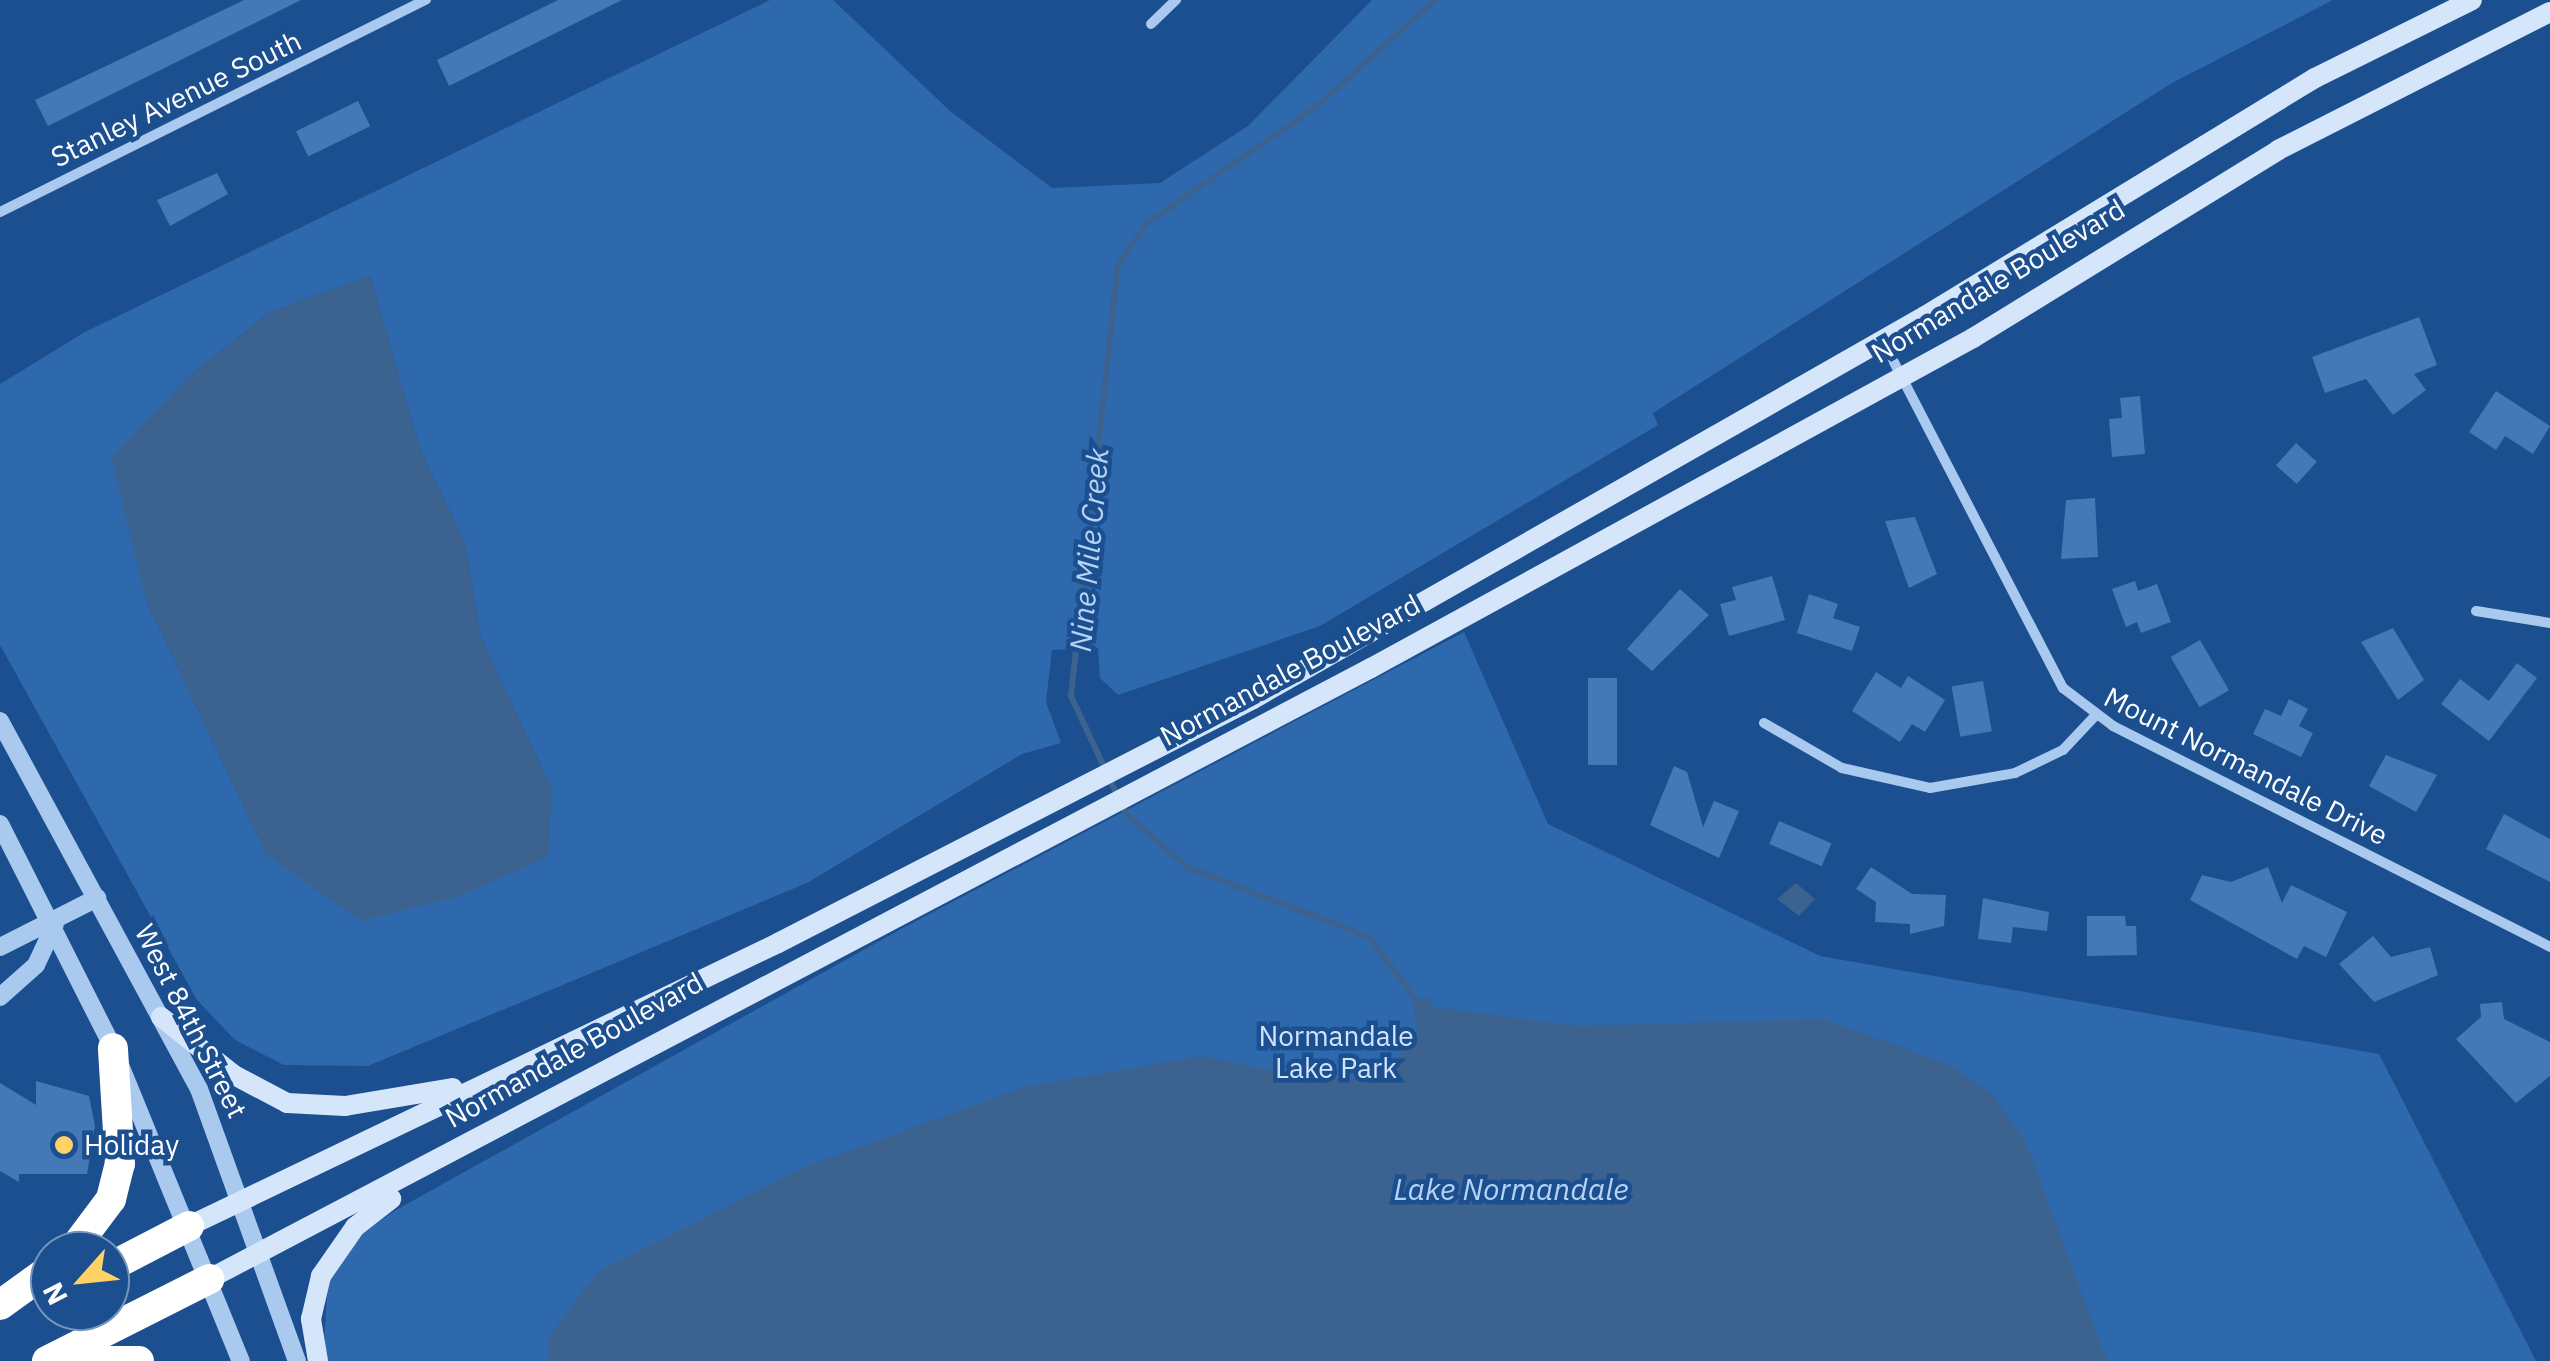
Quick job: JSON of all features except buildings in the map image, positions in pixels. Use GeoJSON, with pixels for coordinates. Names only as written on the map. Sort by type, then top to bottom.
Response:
{"type":"FeatureCollection","features":[{"type":"Feature","properties":{"kind":"highway"},"geometry":{"type":"LineString","coordinates":[[87,1231],[112,1199],[120,1164],[113,1048]]}},
{"type":"Feature","properties":{"kind":"highway","name":"Normandale Boulevard"},"geometry":{"type":"LineString","coordinates":[[130,1257],[190,1226]]}},
{"type":"Feature","properties":{"kind":"highway","name":"Normandale Boulevard"},"geometry":{"type":"LineString","coordinates":[[47,1361],[209,1279]]}},
{"type":"Feature","properties":{"kind":"highway"},"geometry":{"type":"LineString","coordinates":[[0,1305],[30,1283]]}},
{"type":"Feature","properties":{"kind":"highway"},"geometry":{"type":"LineString","coordinates":[[0,1322],[30,1307]]}},
{"type":"Feature","properties":{"kind":"highway"},"geometry":{"type":"LineString","coordinates":[[92,1361],[138,1361]]}},
{"type":"Feature","properties":{"kind":"main road","name":"Normandale Boulevard"},"geometry":{"type":"LineString","coordinates":[[190,1226],[1140,757],[1882,340],[2315,78],[2472,0]]}},
{"type":"Feature","properties":{"kind":"main road","name":"Normandale Boulevard"},"geometry":{"type":"LineString","coordinates":[[209,1279],[441,1162],[1087,811],[1902,378],[2278,150],[2550,12]]}},
{"type":"Feature","properties":{"kind":"main road"},"geometry":{"type":"LineString","coordinates":[[161,1016],[234,1075],[287,1103],[345,1106],[480,1083]]}},
{"type":"Feature","properties":{"kind":"main road"},"geometry":{"type":"LineString","coordinates":[[318,1361],[311,1319],[334,1252],[441,1162]]}},
{"type":"Feature","properties":{"kind":"street","name":"Stanley Avenue South"},"geometry":{"type":"LineString","coordinates":[[0,212],[426,0]]}},
{"type":"Feature","properties":{"kind":"street"},"geometry":{"type":"LineString","coordinates":[[1151,24],[1176,0]]}},
{"type":"Feature","properties":{"kind":"street","name":"Mount Normandale Drive"},"geometry":{"type":"LineString","coordinates":[[1882,340],[2044,664],[2096,716],[2550,947]]}},
{"type":"Feature","properties":{"kind":"street"},"geometry":{"type":"LineString","coordinates":[[2476,611],[2550,624]]}},
{"type":"Feature","properties":{"kind":"street"},"geometry":{"type":"LineString","coordinates":[[1764,722],[1842,768],[1930,788],[2015,773],[2064,750],[2096,716]]}},
{"type":"Feature","properties":{"kind":"street","name":"West 84th Street"},"geometry":{"type":"LineString","coordinates":[[0,720],[161,1016],[241,1199],[297,1361]]}},
{"type":"Feature","properties":{"kind":"street"},"geometry":{"type":"LineString","coordinates":[[0,824],[55,924],[113,1048],[190,1226],[241,1361]]}},
{"type":"Feature","properties":{"kind":"street"},"geometry":{"type":"LineString","coordinates":[[0,946],[55,924],[97,898]]}},
{"type":"Feature","properties":{"kind":"street"},"geometry":{"type":"LineString","coordinates":[[0,998],[36,965],[55,924]]}},
{"type":"Feature","properties":{"kind":"green space"},"geometry":{"type":"Polygon","coordinates":[[[770,0],[833,0],[950,111],[1052,188],[1160,183],[1248,126],[1372,0],[2333,0],[2172,83],[1653,413],[1658,425],[1320,626],[1118,695],[1100,678],[1098,648],[1052,650],[1046,702],[1061,743],[1022,754],[807,883],[368,1066],[284,1065],[235,1040],[197,1000],[0,645],[0,384],[85,332],[770,0]],[[370,276],[270,312],[188,377],[147,603],[267,855],[552,790],[481,638],[465,544],[420,449],[370,276]]]}},
{"type":"Feature","properties":{"kind":"green space","name":"Normandale Lake Park"},"geometry":{"type":"Polygon","coordinates":[[[1464,632],[1548,824],[1820,956],[2379,1054],[2536,1361],[323,1361],[328,1281],[364,1232],[396,1210],[903,928],[1464,632]]]}},
{"type":"Feature","properties":{"kind":"water"},"geometry":{"type":"Polygon","coordinates":[[[370,276],[420,449],[465,544],[481,638],[552,790],[548,857],[459,896],[361,921],[267,855],[147,603],[111,458],[188,377],[270,312],[370,276]]]}},
{"type":"Feature","properties":{"kind":"water"},"geometry":{"type":"Polygon","coordinates":[[[1796,883],[1815,899],[1799,916],[1777,899],[1796,883]]]}},
{"type":"Feature","properties":{"kind":"water","name":"Lake Normandale"},"geometry":{"type":"Polygon","coordinates":[[[1428,996],[1434,1007],[1576,1026],[1823,1019],[1951,1065],[1992,1094],[2025,1140],[2107,1361],[548,1361],[549,1336],[598,1272],[802,1168],[1024,1087],[1202,1056],[1305,1077],[1378,1079],[1418,1029],[1412,1005],[1428,996]]]}},
{"type":"Feature","properties":{"kind":"waterway","name":"Nine Mile Creek"},"geometry":{"type":"LineString","coordinates":[[1421,1006],[1369,937],[1187,867],[1126,814],[1071,696],[1118,266],[1147,223],[1317,106],[1435,0]]}},
{"type":"Feature","properties":{"kind":"place","name":"Holiday"},"geometry":{"type":"Point","coordinates":[64,1145]}}]}
